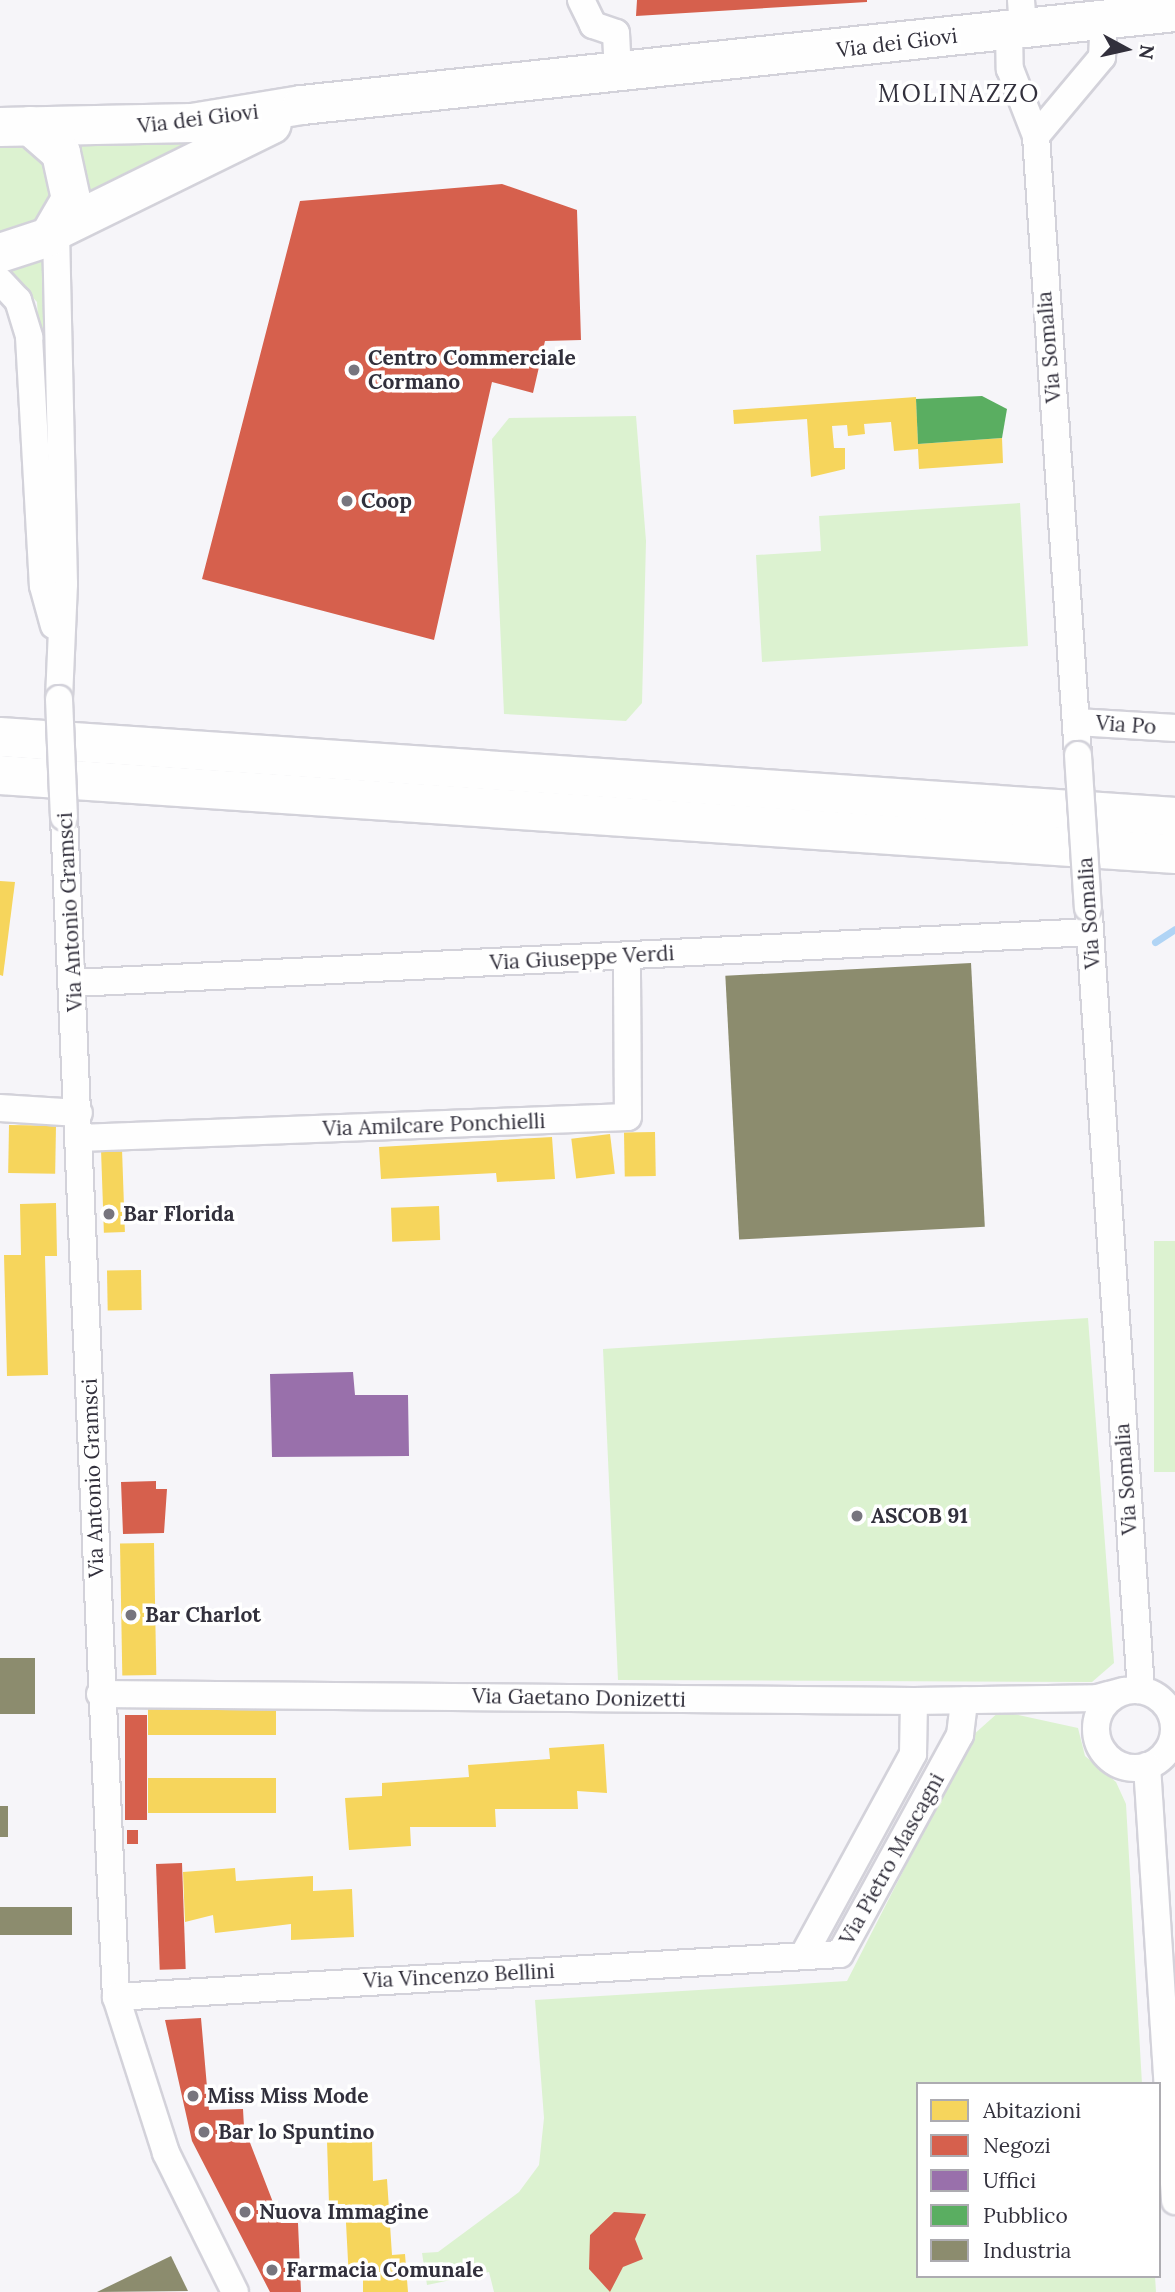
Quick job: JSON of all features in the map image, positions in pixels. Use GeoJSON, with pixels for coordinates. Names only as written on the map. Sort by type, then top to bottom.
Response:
{"type":"FeatureCollection","features":[{"type":"Feature","properties":{"kind":"main road","name":"Via dei Giovi"},"geometry":{"type":"LineString","coordinates":[[15,126],[133,128],[365,98],[618,74],[1018,19],[1104,20],[1175,12]]}},
{"type":"Feature","properties":{"kind":"main road","name":"Via dei Giovi"},"geometry":{"type":"LineString","coordinates":[[0,253],[105,210],[260,128],[365,98]]}},
{"type":"Feature","properties":{"kind":"main road"},"geometry":{"type":"LineString","coordinates":[[15,126],[49,138],[67,165],[71,199],[58,230]]}},
{"type":"Feature","properties":{"kind":"main road"},"geometry":{"type":"LineString","coordinates":[[0,737],[1175,817]]}},
{"type":"Feature","properties":{"kind":"main road"},"geometry":{"type":"LineString","coordinates":[[0,775],[1175,854]]}},
{"type":"Feature","properties":{"kind":"street"},"geometry":{"type":"LineString","coordinates":[[580,0],[593,25],[616,33],[618,74]]}},
{"type":"Feature","properties":{"kind":"street","name":"Via Somalia"},"geometry":{"type":"LineString","coordinates":[[1018,19],[1010,69],[1036,136],[1089,920],[1148,1694]]}},
{"type":"Feature","properties":{"kind":"street"},"geometry":{"type":"LineString","coordinates":[[1036,136],[1102,57],[1104,20]]}},
{"type":"Feature","properties":{"kind":"street","name":"Via Antonio Gramsci"},"geometry":{"type":"LineString","coordinates":[[57,294],[77,244],[105,210]]}},
{"type":"Feature","properties":{"kind":"street","name":"Via Antonio Gramsci"},"geometry":{"type":"LineString","coordinates":[[58,230],[64,584],[58,641],[59,699],[74,983],[100,1694],[116,1997],[166,2153],[234,2292]]}},
{"type":"Feature","properties":{"kind":"street","name":"Via Antonio Gramsci"},"geometry":{"type":"LineString","coordinates":[[0,281],[18,300],[29,337],[43,586],[58,641]]}},
{"type":"Feature","properties":{"kind":"street","name":"Via Po"},"geometry":{"type":"LineString","coordinates":[[1077,722],[1175,729]]}},
{"type":"Feature","properties":{"kind":"street","name":"Via Giuseppe Verdi"},"geometry":{"type":"LineString","coordinates":[[74,983],[627,956],[1089,920]]}},
{"type":"Feature","properties":{"kind":"street","name":"Via Amilcare Ponchielli"},"geometry":{"type":"LineString","coordinates":[[79,1125],[628,1117],[627,956]]}},
{"type":"Feature","properties":{"kind":"street"},"geometry":{"type":"LineString","coordinates":[[0,1108],[79,1125]]}},
{"type":"Feature","properties":{"kind":"street","name":"Via Gaetano Donizetti"},"geometry":{"type":"LineString","coordinates":[[100,1694],[914,1701],[1059,1699],[1148,1694]]}},
{"type":"Feature","properties":{"kind":"street"},"geometry":{"type":"LineString","coordinates":[[1059,1699],[1081,1712],[1097,1738],[1116,1763],[1147,1766],[1172,1744],[1172,1717],[1148,1694],[1101,1708],[1097,1738]]}},
{"type":"Feature","properties":{"kind":"street","name":"Via Pietro Mascagni"},"geometry":{"type":"LineString","coordinates":[[803,1956],[839,1954],[960,1735],[964,1700]]}},
{"type":"Feature","properties":{"kind":"street","name":"Via Pietro Mascagni"},"geometry":{"type":"LineString","coordinates":[[803,1956],[913,1754],[914,1701]]}},
{"type":"Feature","properties":{"kind":"street"},"geometry":{"type":"LineString","coordinates":[[1147,1766],[1175,2200]]}},
{"type":"Feature","properties":{"kind":"street","name":"Via Vincenzo Bellini"},"geometry":{"type":"LineString","coordinates":[[116,1997],[803,1956]]}},
{"type":"Feature","properties":{"kind":"green space"},"geometry":{"type":"Polygon","coordinates":[[[72,137],[198,141],[84,208],[72,137]]]}},
{"type":"Feature","properties":{"kind":"green space"},"geometry":{"type":"Polygon","coordinates":[[[0,143],[31,148],[47,159],[57,195],[44,223],[0,238],[0,143]]]}},
{"type":"Feature","properties":{"kind":"green space"},"geometry":{"type":"Polygon","coordinates":[[[45,257],[48,404],[43,405],[37,302],[8,270],[45,257]]]}},
{"type":"Feature","properties":{"kind":"green space"},"geometry":{"type":"Polygon","coordinates":[[[636,416],[646,541],[642,703],[626,721],[504,714],[492,439],[509,418],[636,416]]]}},
{"type":"Feature","properties":{"kind":"green space"},"geometry":{"type":"Polygon","coordinates":[[[1020,503],[1028,646],[762,662],[756,555],[821,551],[819,516],[1020,503]]]}},
{"type":"Feature","properties":{"kind":"green space"},"geometry":{"type":"Polygon","coordinates":[[[1154,1241],[1175,1241],[1175,1472],[1154,1472],[1154,1241]]]}},
{"type":"Feature","properties":{"kind":"green space","name":"ASCOB 91"},"geometry":{"type":"Polygon","coordinates":[[[1088,1318],[1114,1663],[1092,1682],[618,1680],[603,1349],[1088,1318]]]}},
{"type":"Feature","properties":{"kind":"green space"},"geometry":{"type":"Polygon","coordinates":[[[1000,1711],[1078,1728],[1085,1756],[1116,1782],[1126,1804],[1142,2082],[916,2082],[916,2278],[1155,2278],[1156,2292],[494,2292],[489,2272],[427,2285],[422,2253],[438,2252],[519,2192],[539,2165],[544,2118],[535,2000],[847,1981],[972,1736],[1000,1711]]]}},
{"type":"Feature","properties":{"kind":"building: Abitazioni"},"geometry":{"type":"Polygon","coordinates":[[[916,397],[918,444],[1002,438],[1003,463],[919,469],[918,449],[894,451],[891,422],[864,424],[865,434],[848,436],[847,425],[832,426],[834,448],[845,448],[845,469],[811,477],[807,419],[734,424],[733,410],[916,397]]]}},
{"type":"Feature","properties":{"kind":"building: Abitazioni"},"geometry":{"type":"Polygon","coordinates":[[[0,881],[15,882],[3,976],[0,975],[0,881]]]}},
{"type":"Feature","properties":{"kind":"building: Abitazioni"},"geometry":{"type":"Polygon","coordinates":[[[9,1125],[56,1126],[55,1174],[8,1173],[9,1125]]]}},
{"type":"Feature","properties":{"kind":"building: Abitazioni"},"geometry":{"type":"Polygon","coordinates":[[[655,1132],[656,1176],[625,1177],[624,1133],[655,1132]]]}},
{"type":"Feature","properties":{"kind":"building: Abitazioni"},"geometry":{"type":"Polygon","coordinates":[[[610,1134],[615,1174],[576,1178],[571,1139],[610,1134]]]}},
{"type":"Feature","properties":{"kind":"building: Abitazioni"},"geometry":{"type":"Polygon","coordinates":[[[552,1137],[555,1179],[497,1182],[496,1173],[381,1179],[379,1147],[552,1137]]]}},
{"type":"Feature","properties":{"kind":"building: Abitazioni"},"geometry":{"type":"Polygon","coordinates":[[[122,1149],[125,1232],[104,1233],[101,1150],[122,1149]]]}},
{"type":"Feature","properties":{"kind":"building: Abitazioni"},"geometry":{"type":"Polygon","coordinates":[[[56,1203],[57,1256],[45,1256],[48,1375],[7,1376],[4,1255],[21,1255],[20,1204],[56,1203]]]}},
{"type":"Feature","properties":{"kind":"building: Abitazioni"},"geometry":{"type":"Polygon","coordinates":[[[439,1206],[440,1240],[392,1242],[391,1208],[439,1206]]]}},
{"type":"Feature","properties":{"kind":"building: Abitazioni"},"geometry":{"type":"Polygon","coordinates":[[[141,1270],[142,1310],[108,1311],[107,1271],[141,1270]]]}},
{"type":"Feature","properties":{"kind":"building: Abitazioni"},"geometry":{"type":"Polygon","coordinates":[[[154,1543],[156,1675],[122,1676],[120,1544],[154,1543]]]}},
{"type":"Feature","properties":{"kind":"building: Abitazioni"},"geometry":{"type":"Polygon","coordinates":[[[148,1702],[276,1702],[276,1735],[148,1735],[148,1702]]]}},
{"type":"Feature","properties":{"kind":"building: Abitazioni"},"geometry":{"type":"Polygon","coordinates":[[[604,1744],[607,1793],[577,1791],[578,1809],[495,1809],[496,1827],[410,1827],[411,1846],[349,1850],[345,1798],[382,1796],[382,1783],[469,1777],[468,1765],[550,1759],[549,1748],[604,1744]]]}},
{"type":"Feature","properties":{"kind":"building: Abitazioni"},"geometry":{"type":"Polygon","coordinates":[[[148,1778],[276,1778],[276,1813],[148,1813],[148,1778]]]}},
{"type":"Feature","properties":{"kind":"building: Abitazioni"},"geometry":{"type":"Polygon","coordinates":[[[235,1868],[236,1881],[313,1876],[313,1891],[352,1889],[354,1937],[291,1940],[291,1924],[215,1933],[213,1915],[185,1922],[183,1872],[235,1868]]]}},
{"type":"Feature","properties":{"kind":"building: Abitazioni"},"geometry":{"type":"Polygon","coordinates":[[[327,2141],[372,2141],[373,2181],[387,2179],[392,2255],[405,2254],[408,2292],[363,2292],[363,2280],[349,2280],[345,2204],[329,2204],[327,2141]]]}},
{"type":"Feature","properties":{"kind":"building: Negozi"},"geometry":{"type":"Polygon","coordinates":[[[637,0],[867,0],[867,2],[636,16],[637,0]]]}},
{"type":"Feature","properties":{"kind":"building: Negozi","name":"Centro Commerciale Cormano"},"geometry":{"type":"Polygon","coordinates":[[[502,184],[577,210],[581,340],[545,341],[533,393],[492,382],[434,640],[202,579],[300,201],[502,184]]]}},
{"type":"Feature","properties":{"kind":"building: Negozi"},"geometry":{"type":"Polygon","coordinates":[[[156,1481],[156,1489],[167,1489],[164,1533],[123,1534],[121,1482],[156,1481]]]}},
{"type":"Feature","properties":{"kind":"building: Negozi"},"geometry":{"type":"Polygon","coordinates":[[[125,1715],[147,1715],[147,1820],[125,1820],[125,1715]]]}},
{"type":"Feature","properties":{"kind":"building: Negozi"},"geometry":{"type":"Polygon","coordinates":[[[127,1830],[138,1830],[138,1844],[127,1844],[127,1830]]]}},
{"type":"Feature","properties":{"kind":"building: Negozi"},"geometry":{"type":"Polygon","coordinates":[[[182,1863],[186,1969],[160,1970],[156,1864],[182,1863]]]}},
{"type":"Feature","properties":{"kind":"building: Negozi"},"geometry":{"type":"Polygon","coordinates":[[[201,2018],[209,2110],[243,2109],[244,2127],[281,2223],[298,2223],[301,2292],[270,2292],[192,2141],[165,2020],[201,2018]]]}},
{"type":"Feature","properties":{"kind":"building: Negozi"},"geometry":{"type":"Polygon","coordinates":[[[614,2212],[646,2214],[635,2239],[643,2259],[623,2267],[610,2292],[589,2269],[590,2235],[614,2212]]]}},
{"type":"Feature","properties":{"kind":"building: Uffici"},"geometry":{"type":"Polygon","coordinates":[[[353,1372],[355,1395],[408,1395],[409,1456],[272,1457],[270,1374],[353,1372]]]}},
{"type":"Feature","properties":{"kind":"building: Pubblico"},"geometry":{"type":"Polygon","coordinates":[[[982,396],[1007,409],[1002,438],[918,444],[916,399],[982,396]]]}},
{"type":"Feature","properties":{"kind":"building: Industria"},"geometry":{"type":"Polygon","coordinates":[[[971,963],[985,1227],[739,1240],[725,976],[971,963]]]}},
{"type":"Feature","properties":{"kind":"building: Industria"},"geometry":{"type":"Polygon","coordinates":[[[0,1658],[35,1658],[35,1714],[0,1714],[0,1658]]]}},
{"type":"Feature","properties":{"kind":"building: Industria"},"geometry":{"type":"Polygon","coordinates":[[[0,1806],[8,1806],[8,1837],[0,1837],[0,1806]]]}},
{"type":"Feature","properties":{"kind":"building: Industria"},"geometry":{"type":"Polygon","coordinates":[[[0,1907],[72,1907],[72,1935],[0,1935],[0,1907]]]}},
{"type":"Feature","properties":{"kind":"building: Industria"},"geometry":{"type":"Polygon","coordinates":[[[171,2256],[188,2291],[97,2292],[171,2256]]]}},
{"type":"Feature","properties":{"kind":"waterway"},"geometry":{"type":"LineString","coordinates":[[1155,942],[1175,929]]}},
{"type":"Feature","properties":{"kind":"place","name":"Centro Commerciale Cormano"},"geometry":{"type":"Point","coordinates":[354,370]}},
{"type":"Feature","properties":{"kind":"place","name":"Coop"},"geometry":{"type":"Point","coordinates":[347,501]}},
{"type":"Feature","properties":{"kind":"place","name":"Bar Florida"},"geometry":{"type":"Point","coordinates":[109,1214]}},
{"type":"Feature","properties":{"kind":"place","name":"ASCOB 91"},"geometry":{"type":"Point","coordinates":[857,1516]}},
{"type":"Feature","properties":{"kind":"place","name":"Bar Charlot"},"geometry":{"type":"Point","coordinates":[131,1615]}},
{"type":"Feature","properties":{"kind":"place","name":"Miss Miss Mode"},"geometry":{"type":"Point","coordinates":[193,2096]}},
{"type":"Feature","properties":{"kind":"place","name":"Bar lo Spuntino"},"geometry":{"type":"Point","coordinates":[204,2132]}},
{"type":"Feature","properties":{"kind":"place","name":"Nuova Immagine"},"geometry":{"type":"Point","coordinates":[245,2212]}},
{"type":"Feature","properties":{"kind":"place","name":"Farmacia Comunale"},"geometry":{"type":"Point","coordinates":[272,2270]}},
{"type":"Feature","properties":{"kind":"district","name":"MOLINAZZO"},"geometry":{"type":"Point","coordinates":[959,94]}}]}
